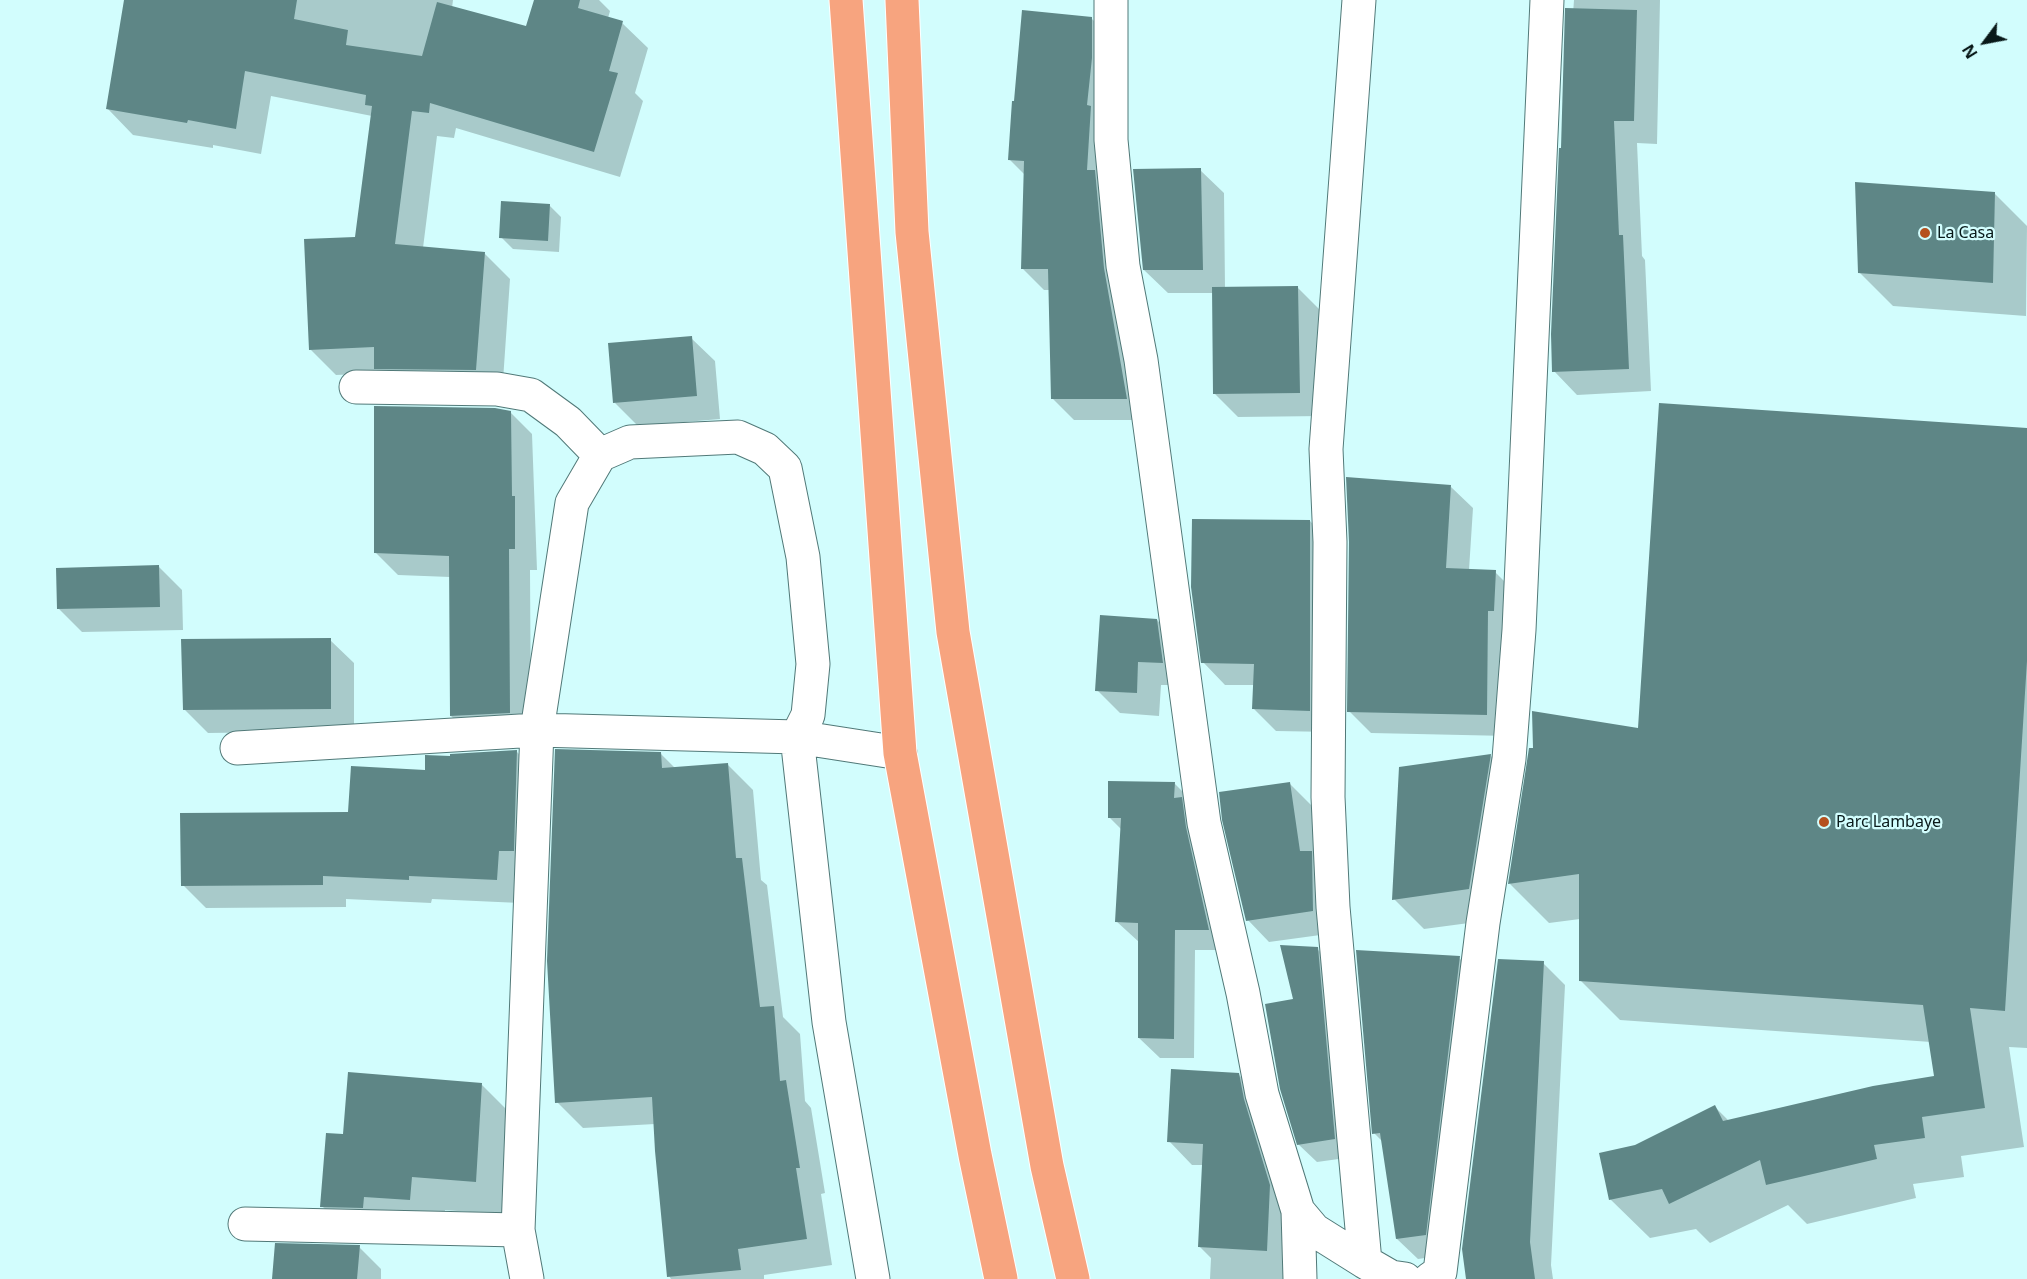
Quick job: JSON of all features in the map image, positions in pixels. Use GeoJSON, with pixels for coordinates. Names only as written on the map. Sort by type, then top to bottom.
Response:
{"type":"FeatureCollection","features":[{"type":"Feature","properties":{"kind":"highway"},"geometry":{"type":"LineString","coordinates":[[846,0],[900,753],[975,1155],[1002,1279]]}},
{"type":"Feature","properties":{"kind":"highway"},"geometry":{"type":"LineString","coordinates":[[902,0],[912,232],[953,632],[1047,1166],[1073,1279]]}},
{"type":"Feature","properties":{"kind":"street"},"geometry":{"type":"LineString","coordinates":[[1111,0],[1111,140],[1124,266],[1141,360],[1204,823],[1243,993],[1262,1094],[1298,1211],[1300,1279]]}},
{"type":"Feature","properties":{"kind":"street"},"geometry":{"type":"LineString","coordinates":[[1359,0],[1326,449],[1330,542],[1328,797],[1333,907],[1365,1262]]}},
{"type":"Feature","properties":{"kind":"street"},"geometry":{"type":"LineString","coordinates":[[1430,1279],[1440,1272],[1483,923],[1509,759],[1519,618],[1547,0]]}},
{"type":"Feature","properties":{"kind":"street"},"geometry":{"type":"LineString","coordinates":[[356,387],[497,388],[531,395],[568,422],[600,455]]}},
{"type":"Feature","properties":{"kind":"street"},"geometry":{"type":"LineString","coordinates":[[527,1279],[518,1230],[537,730],[572,503],[600,455],[630,442],[738,437],[765,449],[785,468],[803,558],[813,664],[808,715],[797,737],[829,1022],[873,1279]]}},
{"type":"Feature","properties":{"kind":"street"},"geometry":{"type":"LineString","coordinates":[[237,748],[537,730],[797,737],[900,753]]}},
{"type":"Feature","properties":{"kind":"street"},"geometry":{"type":"LineString","coordinates":[[1298,1211],[1314,1230],[1391,1277],[1405,1279]]}},
{"type":"Feature","properties":{"kind":"street"},"geometry":{"type":"LineString","coordinates":[[244,1224],[518,1230]]}},
{"type":"Feature","properties":{"kind":"building"},"geometry":{"type":"Polygon","coordinates":[[[124,0],[297,0],[294,19],[348,30],[346,45],[422,56],[437,2],[526,26],[534,0],[580,0],[578,8],[623,21],[609,71],[618,73],[594,152],[430,103],[429,113],[412,111],[395,244],[485,252],[476,370],[374,369],[374,347],[309,350],[304,239],[355,237],[372,106],[365,105],[366,95],[245,71],[236,129],[106,109],[124,0]]]}},
{"type":"Feature","properties":{"kind":"building"},"geometry":{"type":"Polygon","coordinates":[[[1565,8],[1637,10],[1634,121],[1614,121],[1619,235],[1623,235],[1629,369],[1552,372],[1551,334],[1559,148],[1561,148],[1565,8]]]}},
{"type":"Feature","properties":{"kind":"building"},"geometry":{"type":"Polygon","coordinates":[[[1022,10],[1092,17],[1092,58],[1087,105],[1091,106],[1087,170],[1095,170],[1104,268],[1127,399],[1051,399],[1048,269],[1021,269],[1024,161],[1008,160],[1022,10]]]}},
{"type":"Feature","properties":{"kind":"building"},"geometry":{"type":"Polygon","coordinates":[[[1201,168],[1203,270],[1143,270],[1133,169],[1201,168]]]}},
{"type":"Feature","properties":{"kind":"building","name":"La Casa"},"geometry":{"type":"Polygon","coordinates":[[[1855,182],[1995,192],[1993,283],[1858,273],[1855,182]]]}},
{"type":"Feature","properties":{"kind":"building"},"geometry":{"type":"Polygon","coordinates":[[[501,201],[550,204],[548,241],[499,238],[501,201]]]}},
{"type":"Feature","properties":{"kind":"building"},"geometry":{"type":"Polygon","coordinates":[[[1298,286],[1300,393],[1213,394],[1212,287],[1298,286]]]}},
{"type":"Feature","properties":{"kind":"building"},"geometry":{"type":"Polygon","coordinates":[[[692,336],[697,396],[613,403],[608,343],[692,336]]]}},
{"type":"Feature","properties":{"kind":"building","name":"Parc Lambaye"},"geometry":{"type":"Polygon","coordinates":[[[1659,403],[2027,428],[2027,661],[2005,1011],[1970,1008],[1985,1108],[1922,1117],[1925,1138],[1874,1145],[1877,1159],[1766,1185],[1760,1160],[1669,1204],[1662,1189],[1609,1200],[1599,1153],[1635,1145],[1715,1105],[1723,1121],[1873,1086],[1934,1076],[1923,1005],[1579,981],[1579,874],[1508,884],[1529,748],[1533,748],[1532,711],[1638,728],[1659,403]]]}},
{"type":"Feature","properties":{"kind":"building"},"geometry":{"type":"Polygon","coordinates":[[[374,406],[495,408],[511,411],[515,549],[509,549],[510,713],[450,716],[449,556],[374,553],[374,406]]]}},
{"type":"Feature","properties":{"kind":"building"},"geometry":{"type":"Polygon","coordinates":[[[1346,477],[1451,485],[1446,568],[1496,570],[1494,611],[1488,611],[1487,715],[1347,712],[1349,542],[1346,477]]]}},
{"type":"Feature","properties":{"kind":"building"},"geometry":{"type":"Polygon","coordinates":[[[1192,519],[1310,520],[1310,711],[1252,709],[1254,664],[1201,663],[1191,587],[1192,519]]]}},
{"type":"Feature","properties":{"kind":"building"},"geometry":{"type":"Polygon","coordinates":[[[159,565],[160,607],[57,609],[56,568],[159,565]]]}},
{"type":"Feature","properties":{"kind":"building"},"geometry":{"type":"Polygon","coordinates":[[[1100,615],[1157,619],[1163,663],[1138,662],[1137,693],[1095,691],[1100,615]]]}},
{"type":"Feature","properties":{"kind":"building"},"geometry":{"type":"Polygon","coordinates":[[[331,638],[331,709],[183,710],[181,639],[331,638]]]}},
{"type":"Feature","properties":{"kind":"building"},"geometry":{"type":"Polygon","coordinates":[[[555,749],[661,752],[662,768],[728,763],[736,858],[742,858],[760,1007],[774,1006],[780,1081],[786,1080],[800,1168],[796,1168],[807,1239],[738,1249],[741,1270],[667,1277],[652,1097],[555,1103],[547,961],[555,749]]]}},
{"type":"Feature","properties":{"kind":"building"},"geometry":{"type":"Polygon","coordinates":[[[517,750],[514,851],[499,851],[497,880],[409,876],[409,880],[323,876],[323,885],[181,886],[180,813],[348,812],[351,766],[425,770],[425,755],[450,756],[450,754],[517,750]]]}},
{"type":"Feature","properties":{"kind":"building"},"geometry":{"type":"Polygon","coordinates":[[[1491,754],[1469,889],[1392,900],[1399,767],[1491,754]]]}},
{"type":"Feature","properties":{"kind":"building"},"geometry":{"type":"Polygon","coordinates":[[[1108,781],[1175,782],[1174,798],[1182,797],[1186,827],[1209,930],[1175,930],[1174,1039],[1138,1038],[1138,923],[1115,922],[1121,818],[1108,818],[1108,781]]]}},
{"type":"Feature","properties":{"kind":"building"},"geometry":{"type":"Polygon","coordinates":[[[1290,782],[1300,851],[1312,851],[1313,911],[1246,921],[1222,820],[1219,792],[1290,782]]]}},
{"type":"Feature","properties":{"kind":"building"},"geometry":{"type":"Polygon","coordinates":[[[1280,945],[1318,947],[1335,1139],[1297,1145],[1280,1089],[1265,1004],[1293,999],[1280,945]]]}},
{"type":"Feature","properties":{"kind":"building"},"geometry":{"type":"Polygon","coordinates":[[[1356,950],[1460,956],[1426,1235],[1396,1239],[1380,1133],[1372,1134],[1356,950]]]}},
{"type":"Feature","properties":{"kind":"building"},"geometry":{"type":"Polygon","coordinates":[[[1498,959],[1544,961],[1530,1242],[1535,1279],[1466,1279],[1462,1249],[1498,959]]]}},
{"type":"Feature","properties":{"kind":"building"},"geometry":{"type":"Polygon","coordinates":[[[1171,1069],[1239,1073],[1244,1099],[1270,1185],[1267,1251],[1198,1247],[1203,1144],[1167,1142],[1171,1069]]]}},
{"type":"Feature","properties":{"kind":"building"},"geometry":{"type":"Polygon","coordinates":[[[348,1072],[482,1083],[476,1182],[412,1177],[410,1200],[364,1197],[363,1208],[320,1207],[326,1133],[343,1134],[348,1072]]]}},
{"type":"Feature","properties":{"kind":"building"},"geometry":{"type":"Polygon","coordinates":[[[275,1243],[360,1245],[357,1279],[272,1279],[275,1243]]]}},
{"type":"Feature","properties":{"kind":"place","name":"La Casa"},"geometry":{"type":"Point","coordinates":[1925,233]}},
{"type":"Feature","properties":{"kind":"place","name":"Parc Lambaye"},"geometry":{"type":"Point","coordinates":[1824,822]}}]}
